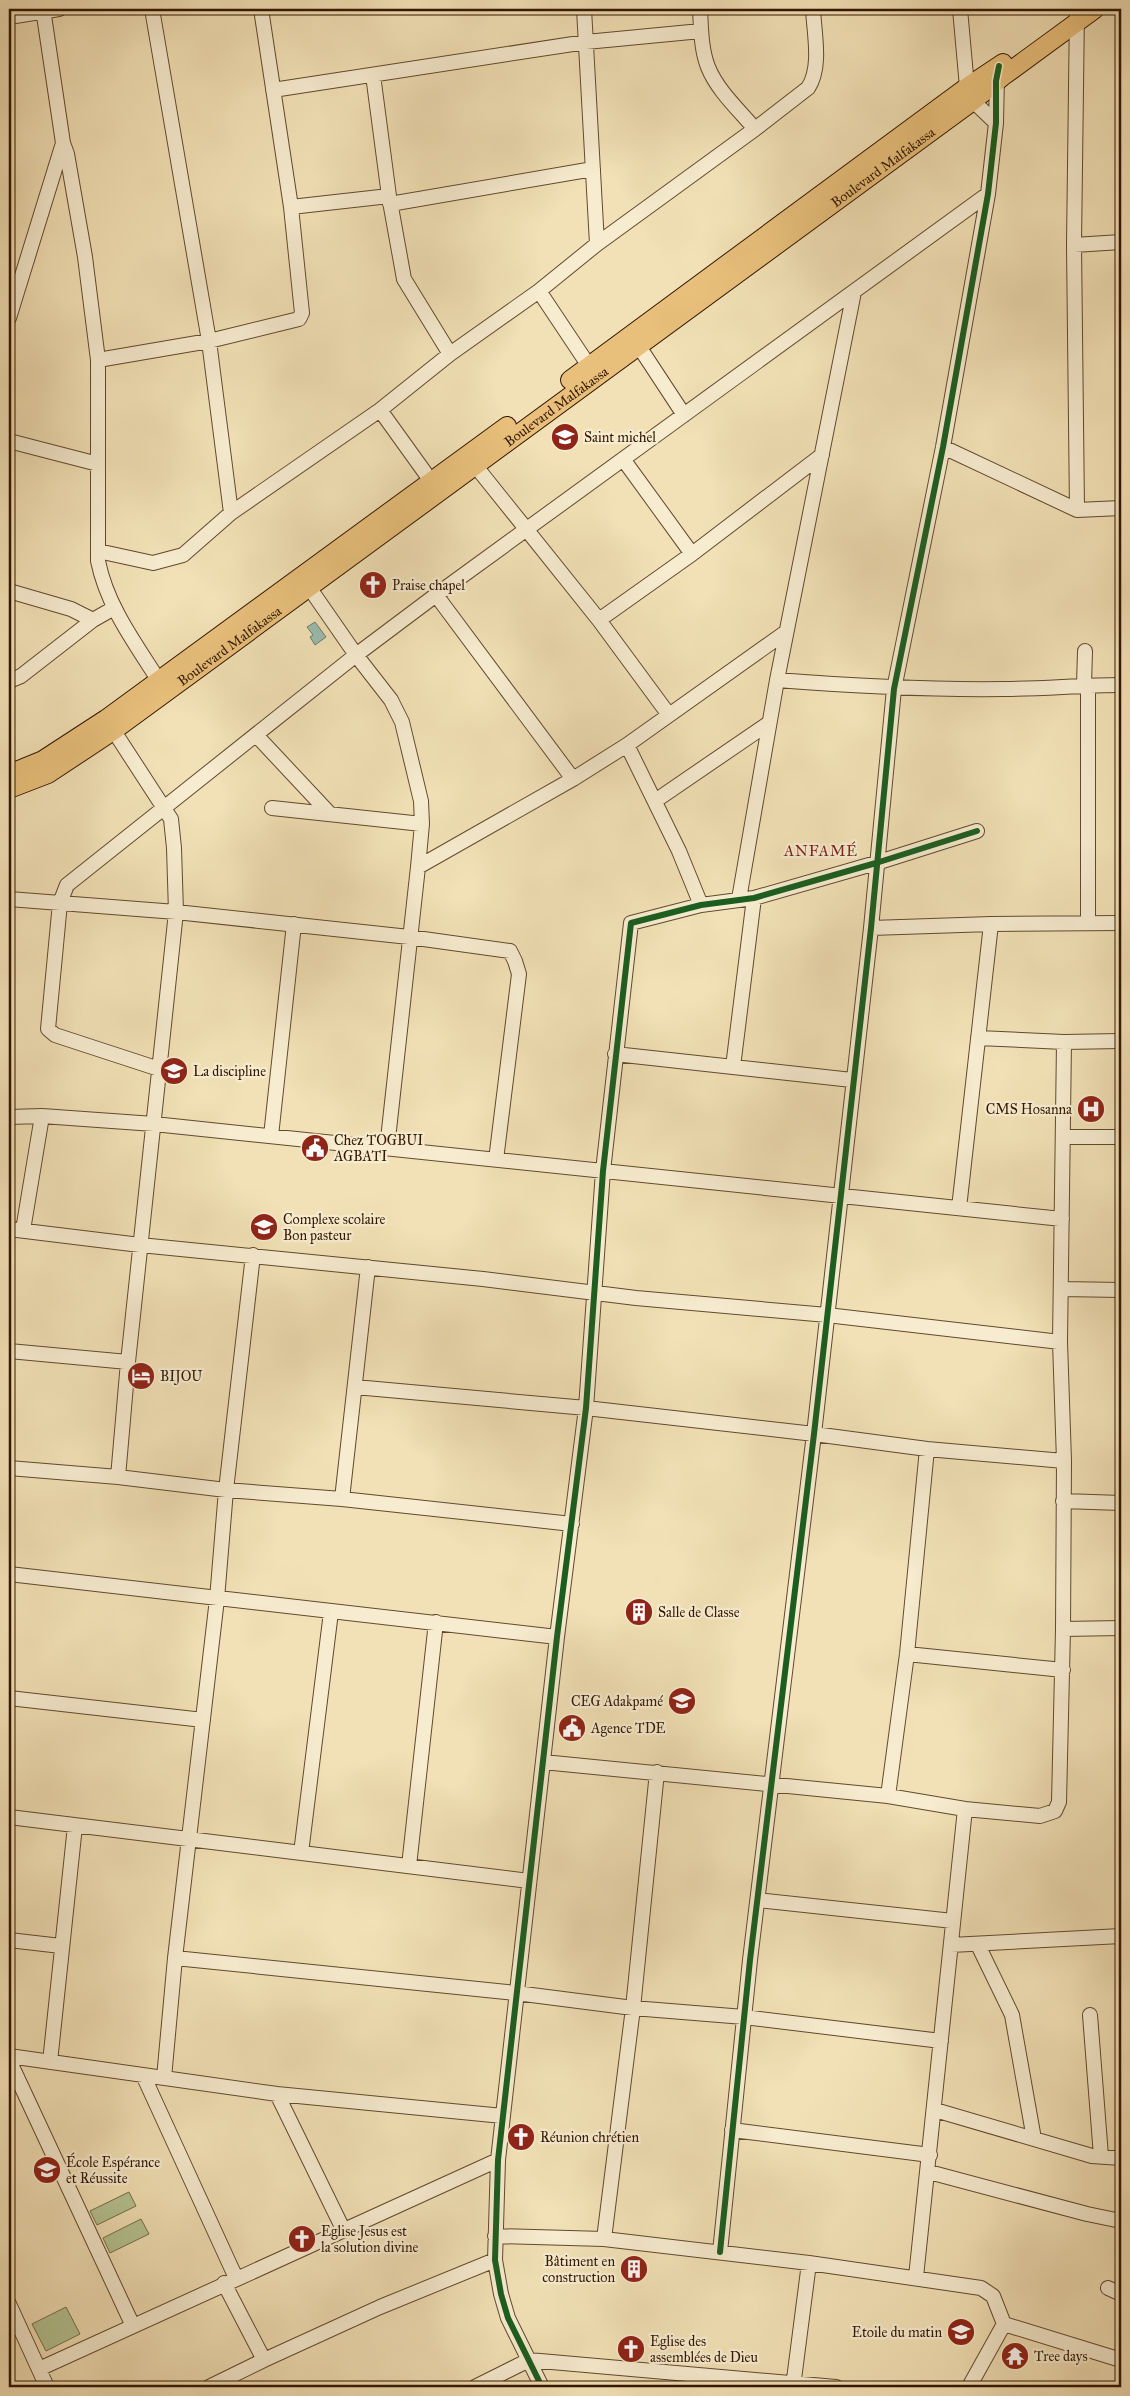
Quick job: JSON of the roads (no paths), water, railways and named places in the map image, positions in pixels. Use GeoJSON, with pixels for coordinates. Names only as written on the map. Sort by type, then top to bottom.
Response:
{"type":"FeatureCollection","features":[{"type":"Feature","properties":{"kind":"main road","name":"Boulevard Malfakassa"},"geometry":{"type":"LineString","coordinates":[[9,774],[43,760],[110,725],[159,681],[306,582],[431,481],[472,460],[588,366],[998,74],[1075,14],[1095,9]]}},
{"type":"Feature","properties":{"kind":"main road","name":"Boulevard Malfakassa"},"geometry":{"type":"LineString","coordinates":[[9,789],[48,774],[110,725],[472,460],[638,345],[970,94]]}},
{"type":"Feature","properties":{"kind":"street"},"geometry":{"type":"LineString","coordinates":[[9,17],[43,10],[59,9]]}},
{"type":"Feature","properties":{"kind":"street"},"geometry":{"type":"LineString","coordinates":[[152,9],[210,341],[231,513]]}},
{"type":"Feature","properties":{"kind":"street"},"geometry":{"type":"LineString","coordinates":[[98,360],[210,341],[299,319],[302,313],[291,207],[261,9]]}},
{"type":"Feature","properties":{"kind":"street"},"geometry":{"type":"LineString","coordinates":[[584,9],[597,244]]}},
{"type":"Feature","properties":{"kind":"street"},"geometry":{"type":"LineString","coordinates":[[700,9],[701,31],[708,67],[716,82],[755,129]]}},
{"type":"Feature","properties":{"kind":"street"},"geometry":{"type":"LineString","coordinates":[[98,551],[153,563],[183,555],[231,513],[380,410],[450,354],[539,291],[597,244],[755,129],[808,88],[813,81],[816,64],[813,9]]}},
{"type":"Feature","properties":{"kind":"street"},"geometry":{"type":"LineString","coordinates":[[960,9],[970,94],[996,123]]}},
{"type":"Feature","properties":{"kind":"street"},"geometry":{"type":"LineString","coordinates":[[43,10],[83,248],[98,360],[98,551],[103,584],[114,608],[159,681]]}},
{"type":"Feature","properties":{"kind":"street"},"geometry":{"type":"LineString","coordinates":[[1075,14],[1074,245],[1077,510]]}},
{"type":"Feature","properties":{"kind":"street"},"geometry":{"type":"LineString","coordinates":[[273,90],[586,42],[701,31]]}},
{"type":"Feature","properties":{"kind":"street"},"geometry":{"type":"LineString","coordinates":[[720,2252],[770,1785],[814,1434],[852,1080],[871,928],[894,689],[943,447],[988,194],[996,123],[998,74]]}},
{"type":"Feature","properties":{"kind":"street"},"geometry":{"type":"LineString","coordinates":[[373,75],[390,200],[407,286],[450,354]]}},
{"type":"Feature","properties":{"kind":"street"},"geometry":{"type":"LineString","coordinates":[[9,318],[64,142]]}},
{"type":"Feature","properties":{"kind":"street"},"geometry":{"type":"LineString","coordinates":[[291,207],[390,200],[593,169]]}},
{"type":"Feature","properties":{"kind":"street"},"geometry":{"type":"LineString","coordinates":[[159,1069],[55,1035],[48,1029],[60,903],[67,885],[356,655],[526,529],[988,194]]}},
{"type":"Feature","properties":{"kind":"street"},"geometry":{"type":"LineString","coordinates":[[1074,245],[1121,242]]}},
{"type":"Feature","properties":{"kind":"street"},"geometry":{"type":"LineString","coordinates":[[539,291],[588,366]]}},
{"type":"Feature","properties":{"kind":"street"},"geometry":{"type":"LineString","coordinates":[[738,899],[786,632],[854,292]]}},
{"type":"Feature","properties":{"kind":"street"},"geometry":{"type":"LineString","coordinates":[[638,345],[684,415]]}},
{"type":"Feature","properties":{"kind":"street"},"geometry":{"type":"LineString","coordinates":[[380,410],[431,481]]}},
{"type":"Feature","properties":{"kind":"street"},"geometry":{"type":"LineString","coordinates":[[9,441],[98,464]]}},
{"type":"Feature","properties":{"kind":"street"},"geometry":{"type":"LineString","coordinates":[[943,447],[1077,510],[1121,508]]}},
{"type":"Feature","properties":{"kind":"street"},"geometry":{"type":"LineString","coordinates":[[598,620],[692,554],[822,455]]}},
{"type":"Feature","properties":{"kind":"street"},"geometry":{"type":"LineString","coordinates":[[623,459],[692,554]]}},
{"type":"Feature","properties":{"kind":"street"},"geometry":{"type":"LineString","coordinates":[[472,460],[598,620],[669,715]]}},
{"type":"Feature","properties":{"kind":"street"},"geometry":{"type":"LineString","coordinates":[[306,582],[356,655],[391,700],[402,722],[421,801],[422,824],[418,867],[386,1148]]}},
{"type":"Feature","properties":{"kind":"street"},"geometry":{"type":"LineString","coordinates":[[9,591],[71,609],[93,620]]}},
{"type":"Feature","properties":{"kind":"street"},"geometry":{"type":"LineString","coordinates":[[436,595],[573,779]]}},
{"type":"Feature","properties":{"kind":"street"},"geometry":{"type":"LineString","coordinates":[[9,681],[21,676],[93,620],[114,608]]}},
{"type":"Feature","properties":{"kind":"street"},"geometry":{"type":"LineString","coordinates":[[418,867],[573,779],[626,745],[786,632]]}},
{"type":"Feature","properties":{"kind":"street"},"geometry":{"type":"LineString","coordinates":[[1085,651],[1088,923]]}},
{"type":"Feature","properties":{"kind":"street"},"geometry":{"type":"LineString","coordinates":[[777,680],[894,689],[1121,686]]}},
{"type":"Feature","properties":{"kind":"street"},"geometry":{"type":"LineString","coordinates":[[655,801],[769,723]]}},
{"type":"Feature","properties":{"kind":"street"},"geometry":{"type":"LineString","coordinates":[[110,725],[170,819],[173,830],[176,912],[140,1245],[118,1477]]}},
{"type":"Feature","properties":{"kind":"street"},"geometry":{"type":"LineString","coordinates":[[256,735],[330,814]]}},
{"type":"Feature","properties":{"kind":"street"},"geometry":{"type":"LineString","coordinates":[[626,745],[655,801],[701,905]]}},
{"type":"Feature","properties":{"kind":"street"},"geometry":{"type":"LineString","coordinates":[[272,808],[422,824]]}},
{"type":"Feature","properties":{"kind":"street"},"geometry":{"type":"LineString","coordinates":[[542,2387],[508,2318],[495,2260],[498,2160],[557,1637],[586,1408],[603,1171],[631,923],[701,905],[754,898],[876,863],[977,830]]}},
{"type":"Feature","properties":{"kind":"street"},"geometry":{"type":"LineString","coordinates":[[733,1066],[754,898]]}},
{"type":"Feature","properties":{"kind":"street"},"geometry":{"type":"LineString","coordinates":[[9,899],[176,912],[294,924],[510,951],[519,974],[496,1160]]}},
{"type":"Feature","properties":{"kind":"street"},"geometry":{"type":"LineString","coordinates":[[871,928],[991,924],[1121,923]]}},
{"type":"Feature","properties":{"kind":"street"},"geometry":{"type":"LineString","coordinates":[[271,1136],[294,924]]}},
{"type":"Feature","properties":{"kind":"street"},"geometry":{"type":"LineString","coordinates":[[959,1208],[991,924]]}},
{"type":"Feature","properties":{"kind":"street"},"geometry":{"type":"LineString","coordinates":[[978,1038],[1064,1042],[1121,1041]]}},
{"type":"Feature","properties":{"kind":"street"},"geometry":{"type":"LineString","coordinates":[[543,1762],[888,1796],[965,1809],[1040,1816],[1055,1810],[1059,1802],[1063,1670],[1064,1461],[1060,1342],[1064,1042]]}},
{"type":"Feature","properties":{"kind":"street"},"geometry":{"type":"LineString","coordinates":[[615,1054],[852,1080]]}},
{"type":"Feature","properties":{"kind":"street"},"geometry":{"type":"LineString","coordinates":[[9,1117],[42,1116],[154,1124],[1062,1219]]}},
{"type":"Feature","properties":{"kind":"street"},"geometry":{"type":"LineString","coordinates":[[23,1230],[42,1116]]}},
{"type":"Feature","properties":{"kind":"street"},"geometry":{"type":"LineString","coordinates":[[1064,1137],[1121,1137]]}},
{"type":"Feature","properties":{"kind":"street"},"geometry":{"type":"LineString","coordinates":[[9,1229],[140,1245],[827,1315],[1060,1342]]}},
{"type":"Feature","properties":{"kind":"street"},"geometry":{"type":"LineString","coordinates":[[164,2078],[175,1958],[217,1599],[226,1490],[253,1256]]}},
{"type":"Feature","properties":{"kind":"street"},"geometry":{"type":"LineString","coordinates":[[342,1499],[368,1267]]}},
{"type":"Feature","properties":{"kind":"street"},"geometry":{"type":"LineString","coordinates":[[1061,1289],[1121,1290]]}},
{"type":"Feature","properties":{"kind":"street"},"geometry":{"type":"LineString","coordinates":[[9,1351],[128,1362]]}},
{"type":"Feature","properties":{"kind":"street"},"geometry":{"type":"LineString","coordinates":[[355,1387],[586,1408],[814,1434],[927,1450],[1064,1461]]}},
{"type":"Feature","properties":{"kind":"street"},"geometry":{"type":"LineString","coordinates":[[888,1796],[907,1654],[927,1450]]}},
{"type":"Feature","properties":{"kind":"street"},"geometry":{"type":"LineString","coordinates":[[9,1468],[118,1477],[226,1490],[342,1499],[572,1524]]}},
{"type":"Feature","properties":{"kind":"street"},"geometry":{"type":"LineString","coordinates":[[1063,1501],[1121,1503]]}},
{"type":"Feature","properties":{"kind":"street"},"geometry":{"type":"LineString","coordinates":[[9,1574],[557,1637]]}},
{"type":"Feature","properties":{"kind":"street"},"geometry":{"type":"LineString","coordinates":[[301,1852],[331,1612]]}},
{"type":"Feature","properties":{"kind":"street"},"geometry":{"type":"LineString","coordinates":[[409,1866],[436,1622]]}},
{"type":"Feature","properties":{"kind":"street"},"geometry":{"type":"LineString","coordinates":[[1063,1629],[1121,1628]]}},
{"type":"Feature","properties":{"kind":"street"},"geometry":{"type":"LineString","coordinates":[[907,1654],[1063,1670]]}},
{"type":"Feature","properties":{"kind":"street"},"geometry":{"type":"LineString","coordinates":[[9,1698],[203,1720]]}},
{"type":"Feature","properties":{"kind":"street"},"geometry":{"type":"LineString","coordinates":[[604,2239],[633,2008],[658,1772]]}},
{"type":"Feature","properties":{"kind":"street"},"geometry":{"type":"LineString","coordinates":[[916,2277],[929,2172],[965,1809]]}},
{"type":"Feature","properties":{"kind":"street"},"geometry":{"type":"LineString","coordinates":[[9,1817],[529,1881]]}},
{"type":"Feature","properties":{"kind":"street"},"geometry":{"type":"LineString","coordinates":[[50,2062],[75,1826]]}},
{"type":"Feature","properties":{"kind":"street"},"geometry":{"type":"LineString","coordinates":[[758,1900],[953,1921]]}},
{"type":"Feature","properties":{"kind":"street"},"geometry":{"type":"LineString","coordinates":[[951,1945],[1121,1936]]}},
{"type":"Feature","properties":{"kind":"street"},"geometry":{"type":"LineString","coordinates":[[9,1940],[61,1946]]}},
{"type":"Feature","properties":{"kind":"street"},"geometry":{"type":"LineString","coordinates":[[978,1945],[1012,2015],[1034,2139]]}},
{"type":"Feature","properties":{"kind":"street"},"geometry":{"type":"LineString","coordinates":[[175,1958],[516,1993],[633,2008],[744,2018],[941,2041]]}},
{"type":"Feature","properties":{"kind":"street"},"geometry":{"type":"LineString","coordinates":[[1090,2014],[1101,2156]]}},
{"type":"Feature","properties":{"kind":"street"},"geometry":{"type":"LineString","coordinates":[[9,2058],[277,2094],[503,2116]]}},
{"type":"Feature","properties":{"kind":"street"},"geometry":{"type":"LineString","coordinates":[[9,2058],[133,2326]]}},
{"type":"Feature","properties":{"kind":"street"},"geometry":{"type":"LineString","coordinates":[[143,2075],[264,2360]]}},
{"type":"Feature","properties":{"kind":"street"},"geometry":{"type":"LineString","coordinates":[[277,2094],[343,2229]]}},
{"type":"Feature","properties":{"kind":"street"},"geometry":{"type":"LineString","coordinates":[[935,2110],[1092,2156],[1121,2158]]}},
{"type":"Feature","properties":{"kind":"street"},"geometry":{"type":"LineString","coordinates":[[732,2130],[930,2155]]}},
{"type":"Feature","properties":{"kind":"street"},"geometry":{"type":"LineString","coordinates":[[38,2369],[498,2160]]}},
{"type":"Feature","properties":{"kind":"street"},"geometry":{"type":"LineString","coordinates":[[929,2172],[1087,2214],[1121,2221]]}},
{"type":"Feature","properties":{"kind":"street"},"geometry":{"type":"LineString","coordinates":[[495,2236],[604,2239],[916,2277],[987,2290],[993,2296],[1004,2324]]}},
{"type":"Feature","properties":{"kind":"street"},"geometry":{"type":"LineString","coordinates":[[217,2386],[264,2360],[380,2307],[495,2260]]}},
{"type":"Feature","properties":{"kind":"street"},"geometry":{"type":"LineString","coordinates":[[793,2385],[809,2263]]}},
{"type":"Feature","properties":{"kind":"street"},"geometry":{"type":"LineString","coordinates":[[1108,2288],[1121,2294]]}},
{"type":"Feature","properties":{"kind":"street"},"geometry":{"type":"LineString","coordinates":[[9,2304],[48,2387]]}},
{"type":"Feature","properties":{"kind":"street"},"geometry":{"type":"LineString","coordinates":[[1004,2324],[1121,2360]]}},
{"type":"Feature","properties":{"kind":"street"},"geometry":{"type":"LineString","coordinates":[[969,2387],[1004,2324]]}},
{"type":"Feature","properties":{"kind":"street"},"geometry":{"type":"LineString","coordinates":[[475,2387],[529,2360],[793,2385],[836,2387]]}},
{"type":"Feature","properties":{"kind":"water"},"geometry":{"type":"Polygon","coordinates":[[[315,622],[326,637],[315,645],[310,637],[313,635],[307,627],[315,622]]]}},
{"type":"Feature","properties":{"kind":"place","name":"Saint michel"},"geometry":{"type":"Point","coordinates":[565,437]}},
{"type":"Feature","properties":{"kind":"place","name":"Praise chapel"},"geometry":{"type":"Point","coordinates":[373,585]}},
{"type":"Feature","properties":{"kind":"place","name":"La discipline"},"geometry":{"type":"Point","coordinates":[174,1071]}},
{"type":"Feature","properties":{"kind":"place","name":"CMS Hosanna"},"geometry":{"type":"Point","coordinates":[1091,1109]}},
{"type":"Feature","properties":{"kind":"place","name":"Chez TOGBUI AGBATI"},"geometry":{"type":"Point","coordinates":[315,1148]}},
{"type":"Feature","properties":{"kind":"place","name":"Complexe scolaire Bon pasteur"},"geometry":{"type":"Point","coordinates":[264,1227]}},
{"type":"Feature","properties":{"kind":"place","name":"BIJOU"},"geometry":{"type":"Point","coordinates":[141,1376]}},
{"type":"Feature","properties":{"kind":"place","name":"Salle de Classe"},"geometry":{"type":"Point","coordinates":[639,1612]}},
{"type":"Feature","properties":{"kind":"place","name":"CEG Adakpamé"},"geometry":{"type":"Point","coordinates":[682,1701]}},
{"type":"Feature","properties":{"kind":"place","name":"Agence TDE"},"geometry":{"type":"Point","coordinates":[572,1728]}},
{"type":"Feature","properties":{"kind":"place","name":"Réunion chrétien"},"geometry":{"type":"Point","coordinates":[521,2137]}},
{"type":"Feature","properties":{"kind":"place","name":"École Espérance et Réussite"},"geometry":{"type":"Point","coordinates":[47,2170]}},
{"type":"Feature","properties":{"kind":"place","name":"Eglise Jesus est la solution divine"},"geometry":{"type":"Point","coordinates":[302,2239]}},
{"type":"Feature","properties":{"kind":"place","name":"Bâtiment en construction"},"geometry":{"type":"Point","coordinates":[634,2269]}},
{"type":"Feature","properties":{"kind":"place","name":"Etoile du matin"},"geometry":{"type":"Point","coordinates":[961,2332]}},
{"type":"Feature","properties":{"kind":"place","name":"Eglise des assemblées de Dieu"},"geometry":{"type":"Point","coordinates":[631,2349]}},
{"type":"Feature","properties":{"kind":"place","name":"Tree days"},"geometry":{"type":"Point","coordinates":[1015,2356]}},
{"type":"Feature","properties":{"kind":"district","name":"ANFAMÉ"},"geometry":{"type":"Point","coordinates":[821,851]}}]}
